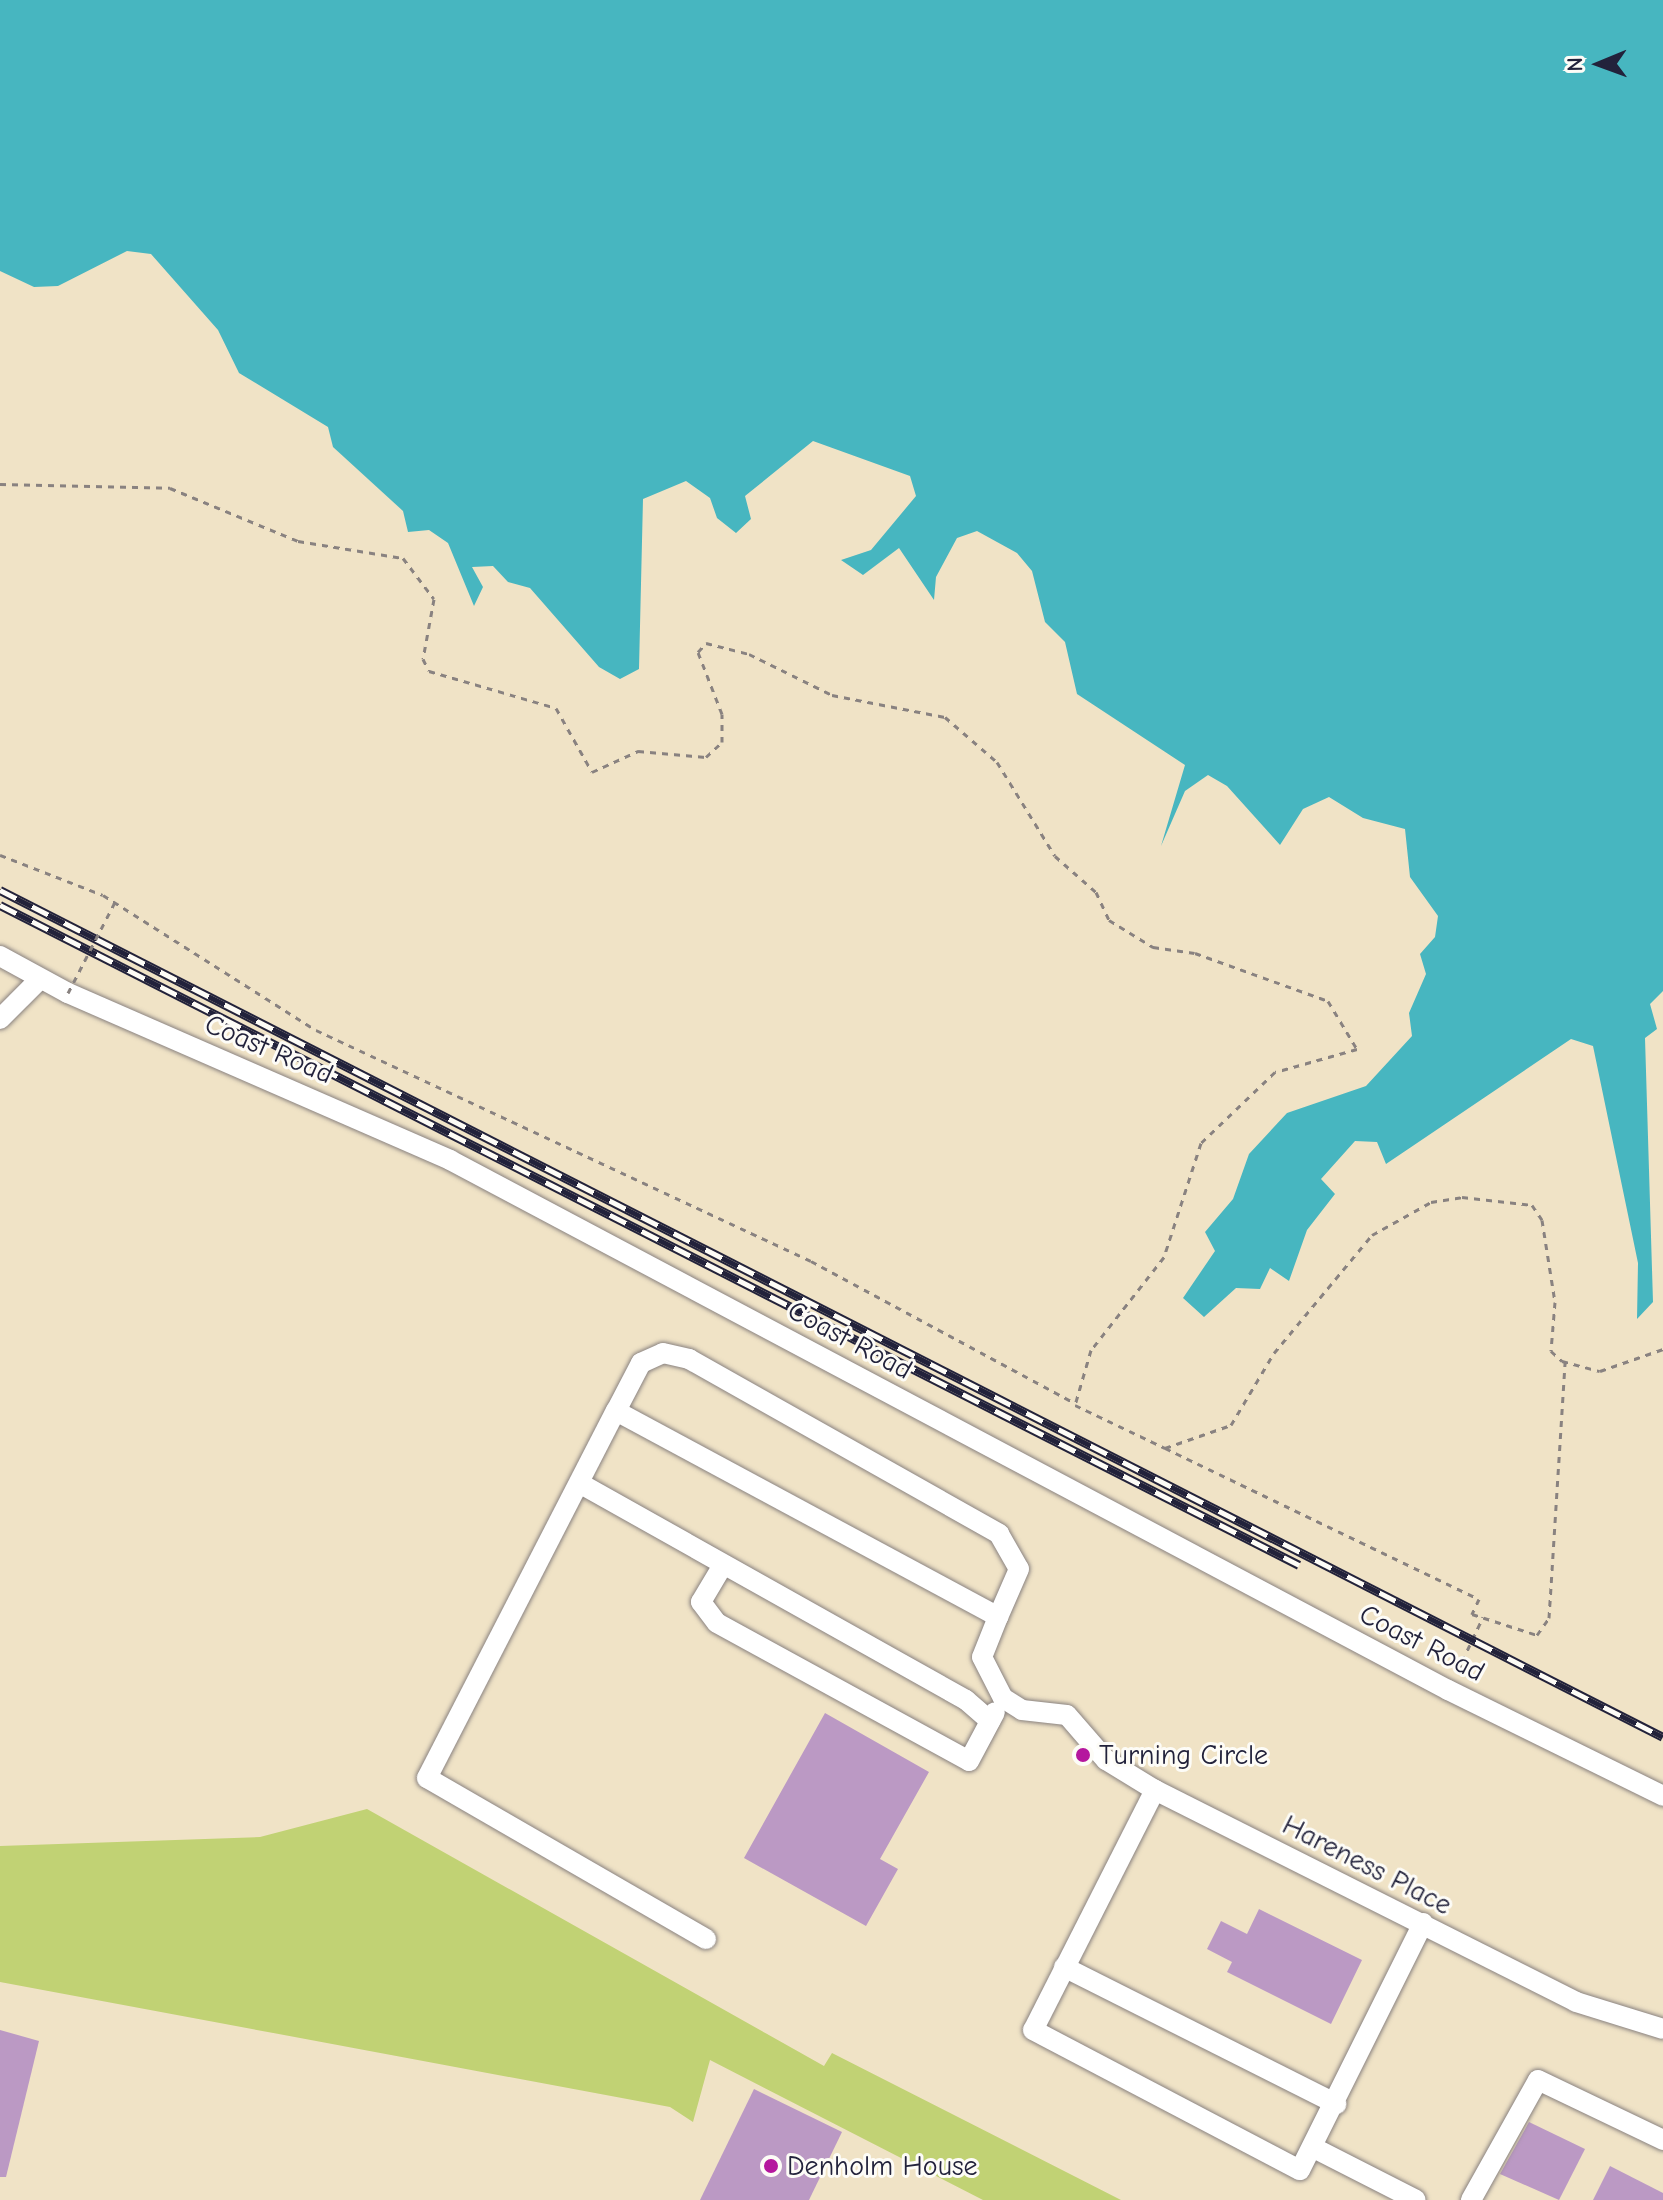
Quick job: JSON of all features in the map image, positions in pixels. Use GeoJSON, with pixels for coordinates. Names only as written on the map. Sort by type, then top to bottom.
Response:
{"type":"FeatureCollection","features":[{"type":"Feature","properties":{"kind":"street","name":"Coast Road"},"geometry":{"type":"LineString","coordinates":[[0,956],[68,993],[450,1160],[1448,1690],[1663,1796]]}},
{"type":"Feature","properties":{"kind":"street"},"geometry":{"type":"LineString","coordinates":[[0,1019],[40,979]]}},
{"type":"Feature","properties":{"kind":"street"},"geometry":{"type":"LineString","coordinates":[[706,1939],[427,1778],[641,1363],[663,1353],[689,1359],[999,1534],[1019,1569],[982,1657],[1003,1698],[969,1761],[717,1623],[701,1602],[723,1565]]}},
{"type":"Feature","properties":{"kind":"street"},"geometry":{"type":"LineString","coordinates":[[616,1411],[998,1617]]}},
{"type":"Feature","properties":{"kind":"street"},"geometry":{"type":"LineString","coordinates":[[581,1484],[966,1700],[990,1721]]}},
{"type":"Feature","properties":{"kind":"street","name":"Hareness Place"},"geometry":{"type":"LineString","coordinates":[[1003,1698],[1022,1710],[1067,1715],[1106,1760],[1155,1790],[1576,2002],[1663,2029]]}},
{"type":"Feature","properties":{"kind":"street"},"geometry":{"type":"LineString","coordinates":[[1155,1790],[1033,2030],[1300,2170],[1336,2104],[1423,1923]]}},
{"type":"Feature","properties":{"kind":"street"},"geometry":{"type":"LineString","coordinates":[[1064,1967],[1336,2104]]}},
{"type":"Feature","properties":{"kind":"street"},"geometry":{"type":"LineString","coordinates":[[1471,2200],[1538,2080],[1663,2140]]}},
{"type":"Feature","properties":{"kind":"street"},"geometry":{"type":"LineString","coordinates":[[1314,2148],[1416,2200]]}},
{"type":"Feature","properties":{"kind":"path"},"geometry":{"type":"LineString","coordinates":[[0,484],[170,488],[298,541],[403,558],[434,599],[423,659],[429,671],[556,708],[592,772],[638,751],[706,757],[722,742],[722,714],[698,652],[706,643],[749,654],[832,695],[945,717],[997,762],[1055,856],[1096,892],[1109,920],[1153,947],[1195,953],[1328,1001],[1357,1049],[1275,1072],[1201,1143],[1164,1257],[1091,1350],[1071,1401]]}},
{"type":"Feature","properties":{"kind":"path"},"geometry":{"type":"LineString","coordinates":[[0,855],[115,902],[316,1030],[811,1261],[1071,1401],[1165,1448],[1230,1473],[1479,1599],[1472,1614],[1537,1635],[1549,1618],[1565,1363]]}},
{"type":"Feature","properties":{"kind":"path"},"geometry":{"type":"LineString","coordinates":[[68,993],[115,902]]}},
{"type":"Feature","properties":{"kind":"path"},"geometry":{"type":"LineString","coordinates":[[1165,1448],[1231,1425],[1334,1275],[1372,1235],[1431,1202],[1501,1196],[1532,1205],[1542,1220],[1555,1302],[1551,1351],[1565,1363],[1600,1371],[1663,1349]]}},
{"type":"Feature","properties":{"kind":"path"},"geometry":{"type":"LineString","coordinates":[[1448,1690],[1483,1617]]}},
{"type":"Feature","properties":{"kind":"green space"},"geometry":{"type":"Polygon","coordinates":[[[367,1809],[824,2066],[832,2053],[1121,2200],[983,2200],[710,2060],[693,2122],[670,2107],[0,1982],[0,1846],[260,1837],[367,1809]]]}},
{"type":"Feature","properties":{"kind":"water"},"geometry":{"type":"Polygon","coordinates":[[[0,0],[1663,0],[1663,991],[1650,1004],[1657,1029],[1645,1038],[1653,1302],[1637,1319],[1638,1263],[1593,1046],[1571,1039],[1386,1164],[1377,1142],[1355,1141],[1321,1179],[1335,1194],[1307,1230],[1289,1281],[1270,1268],[1260,1289],[1236,1288],[1204,1317],[1183,1298],[1215,1251],[1205,1232],[1233,1199],[1249,1154],[1287,1113],[1366,1086],[1412,1036],[1409,1013],[1426,974],[1420,954],[1435,937],[1438,916],[1410,877],[1405,829],[1363,818],[1329,797],[1303,809],[1280,845],[1227,786],[1208,775],[1185,791],[1161,846],[1185,765],[1077,694],[1065,642],[1045,622],[1032,571],[1017,553],[977,531],[957,538],[936,577],[934,600],[899,548],[863,575],[841,560],[871,550],[916,496],[910,476],[813,441],[745,496],[751,519],[736,533],[717,518],[710,498],[686,481],[643,499],[639,669],[620,679],[599,667],[530,588],[508,582],[493,566],[472,567],[483,587],[474,606],[448,543],[429,530],[408,532],[403,511],[333,447],[328,427],[239,373],[218,330],[151,254],[127,251],[58,286],[34,287],[0,271],[0,0]]]}},
{"type":"Feature","properties":{"kind":"building"},"geometry":{"type":"Polygon","coordinates":[[[825,1713],[929,1772],[880,1859],[898,1869],[866,1926],[744,1858],[825,1713]]]}},
{"type":"Feature","properties":{"kind":"building"},"geometry":{"type":"Polygon","coordinates":[[[1259,1909],[1362,1960],[1331,2024],[1227,1972],[1232,1962],[1207,1949],[1221,1921],[1247,1934],[1259,1909]]]}},
{"type":"Feature","properties":{"kind":"building"},"geometry":{"type":"Polygon","coordinates":[[[0,2030],[39,2041],[6,2177],[0,2177],[0,2030]]]}},
{"type":"Feature","properties":{"kind":"building","name":"Denholm House"},"geometry":{"type":"Polygon","coordinates":[[[754,2089],[842,2132],[809,2200],[700,2200],[754,2089]]]}},
{"type":"Feature","properties":{"kind":"building"},"geometry":{"type":"Polygon","coordinates":[[[1529,2122],[1585,2149],[1559,2200],[1500,2174],[1529,2122]]]}},
{"type":"Feature","properties":{"kind":"building"},"geometry":{"type":"Polygon","coordinates":[[[1610,2166],[1663,2193],[1663,2200],[1593,2200],[1610,2166]]]}},
{"type":"Feature","properties":{"kind":"railway"},"geometry":{"type":"LineString","coordinates":[[0,890],[1663,1737]]}},
{"type":"Feature","properties":{"kind":"railway"},"geometry":{"type":"LineString","coordinates":[[0,905],[1299,1565]]}},
{"type":"Feature","properties":{"kind":"place","name":"Turning Circle"},"geometry":{"type":"Point","coordinates":[1083,1755]}},
{"type":"Feature","properties":{"kind":"place","name":"Denholm House"},"geometry":{"type":"Point","coordinates":[771,2166]}}]}
